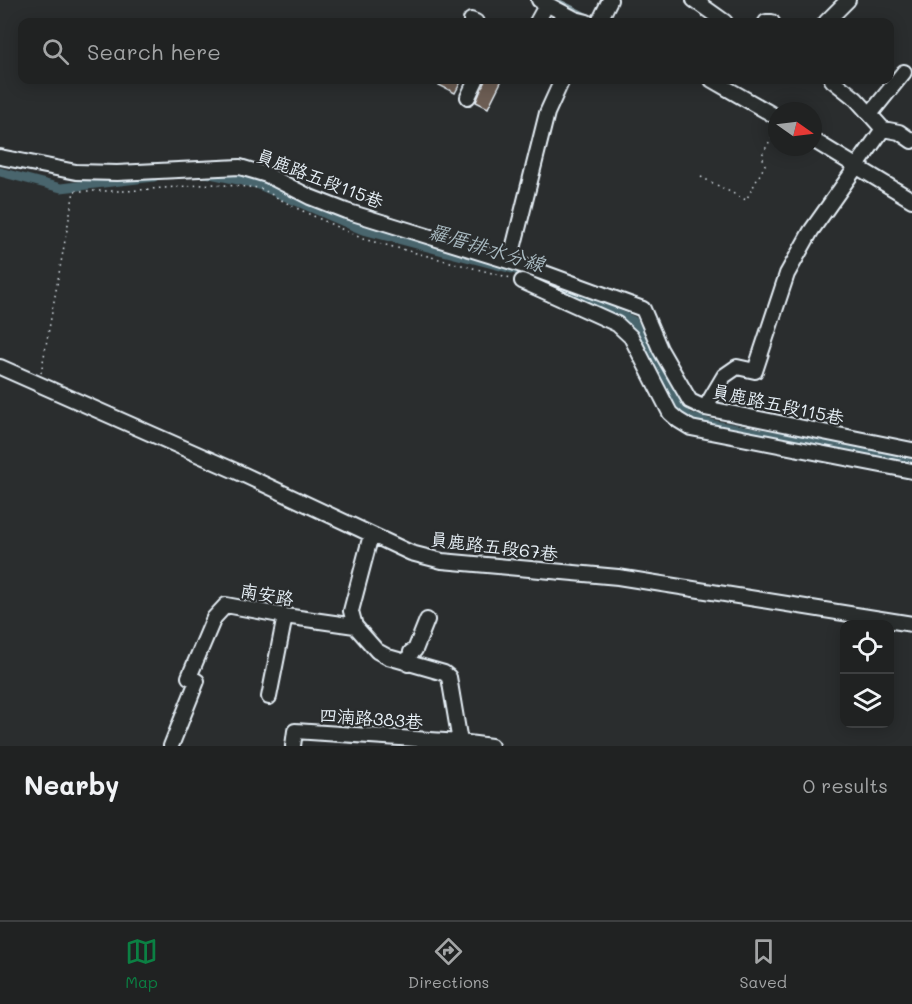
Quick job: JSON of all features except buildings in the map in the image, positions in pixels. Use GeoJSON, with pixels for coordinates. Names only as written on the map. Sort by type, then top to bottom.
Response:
{"type":"FeatureCollection","features":[{"type":"Feature","properties":{"kind":"street"},"geometry":{"type":"LineString","coordinates":[[601,18],[610,0]]}},
{"type":"Feature","properties":{"kind":"street"},"geometry":{"type":"LineString","coordinates":[[694,0],[719,18]]}},
{"type":"Feature","properties":{"kind":"street"},"geometry":{"type":"LineString","coordinates":[[829,18],[844,1]]}},
{"type":"Feature","properties":{"kind":"street"},"geometry":{"type":"LineString","coordinates":[[538,18],[543,2],[573,18]]}},
{"type":"Feature","properties":{"kind":"street"},"geometry":{"type":"LineString","coordinates":[[870,113],[904,72]]}},
{"type":"Feature","properties":{"kind":"street"},"geometry":{"type":"LineString","coordinates":[[468,97],[474,84]]}},
{"type":"Feature","properties":{"kind":"street"},"geometry":{"type":"LineString","coordinates":[[510,261],[547,113],[560,84]]}},
{"type":"Feature","properties":{"kind":"street"},"geometry":{"type":"LineString","coordinates":[[719,84],[768,112]]}},
{"type":"Feature","properties":{"kind":"street"},"geometry":{"type":"LineString","coordinates":[[837,84],[870,113],[883,129],[899,132],[912,141]]}},
{"type":"Feature","properties":{"kind":"street"},"geometry":{"type":"LineString","coordinates":[[705,408],[724,376],[736,367],[755,371],[787,273],[811,231],[883,129]]}},
{"type":"Feature","properties":{"kind":"street"},"geometry":{"type":"LineString","coordinates":[[822,145],[912,200]]}},
{"type":"Feature","properties":{"kind":"street","name":"員鹿路五段115巷"},"geometry":{"type":"LineString","coordinates":[[0,157],[76,172],[117,173],[240,167],[267,175],[310,197],[346,211],[510,261],[643,309],[660,348],[690,401],[705,408],[912,450]]}},
{"type":"Feature","properties":{"kind":"street"},"geometry":{"type":"LineString","coordinates":[[522,281],[617,324],[631,337],[670,413],[691,428],[912,471]]}},
{"type":"Feature","properties":{"kind":"street","name":"員鹿路五段67巷"},"geometry":{"type":"LineString","coordinates":[[0,366],[240,473],[411,554],[442,561],[618,577],[912,624]]}},
{"type":"Feature","properties":{"kind":"street"},"geometry":{"type":"LineString","coordinates":[[889,467],[892,446]]}},
{"type":"Feature","properties":{"kind":"street"},"geometry":{"type":"LineString","coordinates":[[371,535],[351,611],[355,626],[377,651],[408,664],[444,672],[449,677],[460,742],[491,746]]}},
{"type":"Feature","properties":{"kind":"street","name":"南安路"},"geometry":{"type":"LineString","coordinates":[[171,746],[197,681],[189,677],[214,618],[226,605],[355,626]]}},
{"type":"Feature","properties":{"kind":"street"},"geometry":{"type":"LineString","coordinates":[[269,697],[285,616]]}},
{"type":"Feature","properties":{"kind":"street"},"geometry":{"type":"LineString","coordinates":[[408,664],[411,652],[415,650],[427,620]]}},
{"type":"Feature","properties":{"kind":"street","name":"四湳路383巷"},"geometry":{"type":"LineString","coordinates":[[292,746],[295,731],[460,742]]}},
{"type":"Feature","properties":{"kind":"path"},"geometry":{"type":"LineString","coordinates":[[701,177],[746,200],[765,165],[762,155],[768,144]]}},
{"type":"Feature","properties":{"kind":"path"},"geometry":{"type":"LineString","coordinates":[[39,383],[74,191],[127,191],[212,184],[260,189],[363,239],[522,281]]}},
{"type":"Feature","properties":{"kind":"waterway"},"geometry":{"type":"LineString","coordinates":[[559,0],[591,18]]}},
{"type":"Feature","properties":{"kind":"waterway","name":"羅厝排水分線"},"geometry":{"type":"LineString","coordinates":[[0,172],[61,188],[154,177]]}},
{"type":"Feature","properties":{"kind":"waterway","name":"羅厝排水分線"},"geometry":{"type":"LineString","coordinates":[[206,173],[257,184],[363,230],[516,270],[633,321],[676,402],[689,417],[714,425],[912,460]]}}]}
